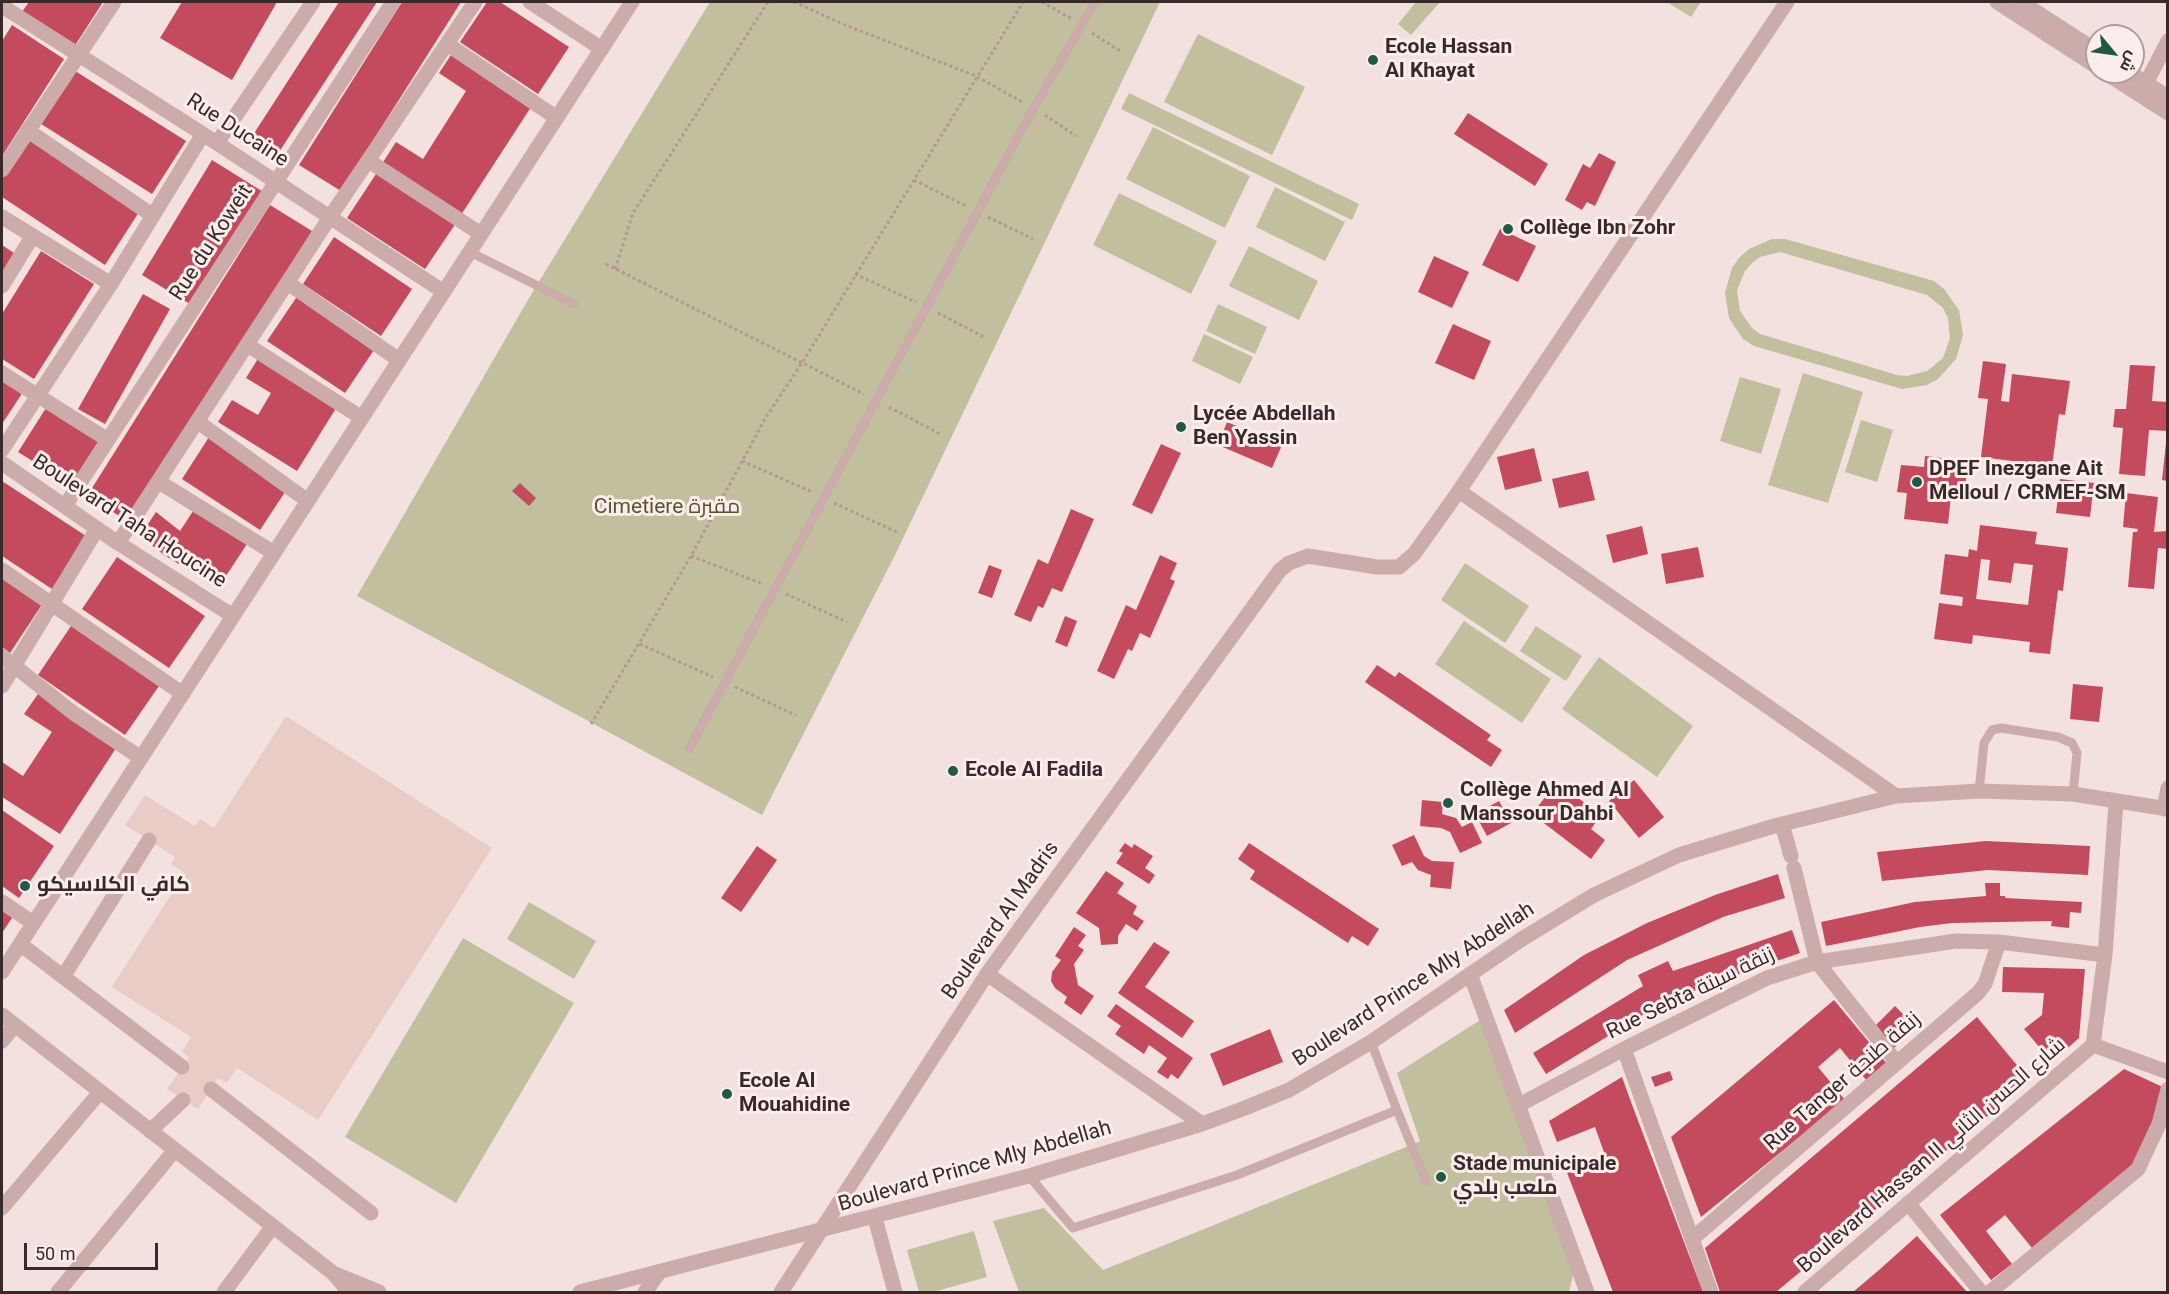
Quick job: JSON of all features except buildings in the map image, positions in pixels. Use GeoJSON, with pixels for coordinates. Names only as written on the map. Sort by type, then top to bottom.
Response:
{"type":"FeatureCollection","features":[{"type":"Feature","properties":{"kind":"street"},"geometry":{"type":"LineString","coordinates":[[2,170],[114,2]]}},
{"type":"Feature","properties":{"kind":"street"},"geometry":{"type":"LineString","coordinates":[[217,143],[314,2]]}},
{"type":"Feature","properties":{"kind":"street","name":"Rue du Koweit"},"geometry":{"type":"LineString","coordinates":[[65,506],[393,2]]}},
{"type":"Feature","properties":{"kind":"street"},"geometry":{"type":"LineString","coordinates":[[118,543],[249,346],[330,217],[475,2]]}},
{"type":"Feature","properties":{"kind":"street"},"geometry":{"type":"LineString","coordinates":[[530,2],[602,49]]}},
{"type":"Feature","properties":{"kind":"street"},"geometry":{"type":"LineString","coordinates":[[2,972],[632,2]]}},
{"type":"Feature","properties":{"kind":"street"},"geometry":{"type":"LineString","coordinates":[[1787,2],[1459,491],[1896,796]]}},
{"type":"Feature","properties":{"kind":"street"},"geometry":{"type":"LineString","coordinates":[[1996,2],[2085,59]]}},
{"type":"Feature","properties":{"kind":"street"},"geometry":{"type":"LineString","coordinates":[[2021,2],[2085,43]]}},
{"type":"Feature","properties":{"kind":"street","name":"Rue Ducaine"},"geometry":{"type":"LineString","coordinates":[[5,8],[217,143],[444,292]]}},
{"type":"Feature","properties":{"kind":"street"},"geometry":{"type":"LineString","coordinates":[[2143,89],[2168,40]]}},
{"type":"Feature","properties":{"kind":"street"},"geometry":{"type":"LineString","coordinates":[[447,44],[557,118]]}},
{"type":"Feature","properties":{"kind":"street"},"geometry":{"type":"LineString","coordinates":[[2132,84],[2168,97]]}},
{"type":"Feature","properties":{"kind":"street"},"geometry":{"type":"LineString","coordinates":[[2139,84],[2168,113]]}},
{"type":"Feature","properties":{"kind":"street"},"geometry":{"type":"LineString","coordinates":[[27,130],[152,215]]}},
{"type":"Feature","properties":{"kind":"street"},"geometry":{"type":"LineString","coordinates":[[2,450],[111,284],[203,134]]}},
{"type":"Feature","properties":{"kind":"street"},"geometry":{"type":"LineString","coordinates":[[369,161],[481,234]]}},
{"type":"Feature","properties":{"kind":"street"},"geometry":{"type":"LineString","coordinates":[[2,217],[111,284]]}},
{"type":"Feature","properties":{"kind":"street"},"geometry":{"type":"LineString","coordinates":[[2,286],[32,237]]}},
{"type":"Feature","properties":{"kind":"street"},"geometry":{"type":"LineString","coordinates":[[288,283],[399,360]]}},
{"type":"Feature","properties":{"kind":"street"},"geometry":{"type":"LineString","coordinates":[[249,346],[362,418]]}},
{"type":"Feature","properties":{"kind":"street"},"geometry":{"type":"LineString","coordinates":[[2,373],[108,441]]}},
{"type":"Feature","properties":{"kind":"street"},"geometry":{"type":"LineString","coordinates":[[198,422],[308,501]]}},
{"type":"Feature","properties":{"kind":"street","name":"Boulevard Taha Houcine"},"geometry":{"type":"LineString","coordinates":[[2,463],[118,543],[233,616]]}},
{"type":"Feature","properties":{"kind":"street"},"geometry":{"type":"LineString","coordinates":[[159,482],[274,553]]}},
{"type":"Feature","properties":{"kind":"street","name":"Boulevard Al Madris"},"geometry":{"type":"LineString","coordinates":[[781,1293],[987,974],[1269,583],[1289,563],[1308,556],[1377,567],[1399,567],[1414,555],[1459,491]]}},
{"type":"Feature","properties":{"kind":"street"},"geometry":{"type":"LineString","coordinates":[[2,686],[8,661],[53,604],[97,529]]}},
{"type":"Feature","properties":{"kind":"street"},"geometry":{"type":"LineString","coordinates":[[2,570],[183,694]]}},
{"type":"Feature","properties":{"kind":"street"},"geometry":{"type":"LineString","coordinates":[[8,661],[72,712],[141,758]]}},
{"type":"Feature","properties":{"kind":"street"},"geometry":{"type":"LineString","coordinates":[[2166,809],[2168,788]]}},
{"type":"Feature","properties":{"kind":"street","name":"Boulevard Prince Mly Abdellah"},"geometry":{"type":"LineString","coordinates":[[580,1293],[875,1218],[1029,1176],[1202,1124],[1289,1090],[1371,1042],[1470,974],[1594,895],[1679,855],[1782,824],[1896,796],[1979,791],[2073,794],[2116,803],[2166,809]]}},
{"type":"Feature","properties":{"kind":"street","name":"Boulevard Hassan II شارع الحسن الثاني"},"geometry":{"type":"LineString","coordinates":[[1805,1293],[2093,1045],[2105,955],[2116,803]]}},
{"type":"Feature","properties":{"kind":"street"},"geometry":{"type":"LineString","coordinates":[[1782,824],[1818,962],[1896,1063]]}},
{"type":"Feature","properties":{"kind":"street"},"geometry":{"type":"LineString","coordinates":[[63,977],[149,840]]}},
{"type":"Feature","properties":{"kind":"street"},"geometry":{"type":"LineString","coordinates":[[2,902],[33,923]]}},
{"type":"Feature","properties":{"kind":"street","name":"Rue Sebta زنقة سبتة"},"geometry":{"type":"LineString","coordinates":[[1519,1105],[1624,1049],[1767,978],[1818,962],[1938,942],[1999,942],[2105,955]]}},
{"type":"Feature","properties":{"kind":"street","name":"Rue Tanger زنقة طنجة"},"geometry":{"type":"LineString","coordinates":[[1692,1239],[1982,989],[1999,942]]}},
{"type":"Feature","properties":{"kind":"street"},"geometry":{"type":"LineString","coordinates":[[20,944],[182,1067]]}},
{"type":"Feature","properties":{"kind":"street"},"geometry":{"type":"LineString","coordinates":[[987,974],[1202,1124]]}},
{"type":"Feature","properties":{"kind":"street"},"geometry":{"type":"LineString","coordinates":[[1470,974],[1587,1293]]}},
{"type":"Feature","properties":{"kind":"street"},"geometry":{"type":"LineString","coordinates":[[2,1015],[333,1273],[349,1293]]}},
{"type":"Feature","properties":{"kind":"street"},"geometry":{"type":"LineString","coordinates":[[2,1041],[15,1025]]}},
{"type":"Feature","properties":{"kind":"street"},"geometry":{"type":"LineString","coordinates":[[2093,1045],[2168,1072]]}},
{"type":"Feature","properties":{"kind":"street"},"geometry":{"type":"LineString","coordinates":[[1624,1049],[1711,1293]]}},
{"type":"Feature","properties":{"kind":"street"},"geometry":{"type":"LineString","coordinates":[[211,1089],[371,1213]]}},
{"type":"Feature","properties":{"kind":"street"},"geometry":{"type":"LineString","coordinates":[[1990,1293],[2138,1169],[2159,1124],[2168,1089]]}},
{"type":"Feature","properties":{"kind":"street"},"geometry":{"type":"LineString","coordinates":[[2,1208],[100,1092]]}},
{"type":"Feature","properties":{"kind":"street"},"geometry":{"type":"LineString","coordinates":[[150,1131],[183,1100]]}},
{"type":"Feature","properties":{"kind":"street"},"geometry":{"type":"LineString","coordinates":[[58,1293],[174,1151]]}},
{"type":"Feature","properties":{"kind":"street"},"geometry":{"type":"LineString","coordinates":[[1908,1203],[1981,1293]]}},
{"type":"Feature","properties":{"kind":"street"},"geometry":{"type":"LineString","coordinates":[[875,1218],[895,1293]]}},
{"type":"Feature","properties":{"kind":"street"},"geometry":{"type":"LineString","coordinates":[[224,1293],[273,1226]]}},
{"type":"Feature","properties":{"kind":"street"},"geometry":{"type":"LineString","coordinates":[[333,1273],[379,1293]]}},
{"type":"Feature","properties":{"kind":"street"},"geometry":{"type":"LineString","coordinates":[[645,1293],[657,1274]]}},
{"type":"Feature","properties":{"kind":"lane"},"geometry":{"type":"LineString","coordinates":[[689,749],[1034,108],[1095,2]]}},
{"type":"Feature","properties":{"kind":"lane"},"geometry":{"type":"LineString","coordinates":[[470,252],[574,304]]}},
{"type":"Feature","properties":{"kind":"lane"},"geometry":{"type":"LineString","coordinates":[[1979,791],[1984,743],[1992,730],[2001,728],[2058,737],[2072,743],[2077,753],[2073,794]]}},
{"type":"Feature","properties":{"kind":"lane"},"geometry":{"type":"LineString","coordinates":[[1371,1042],[1426,1181]]}},
{"type":"Feature","properties":{"kind":"lane"},"geometry":{"type":"LineString","coordinates":[[1029,1176],[1073,1228],[1237,1175],[1397,1110]]}},
{"type":"Feature","properties":{"kind":"path"},"geometry":{"type":"LineString","coordinates":[[615,269],[633,213],[768,2]]}},
{"type":"Feature","properties":{"kind":"path"},"geometry":{"type":"LineString","coordinates":[[794,2],[845,25],[976,76],[1034,108],[1076,136]]}},
{"type":"Feature","properties":{"kind":"path"},"geometry":{"type":"LineString","coordinates":[[591,724],[692,556],[766,417],[802,363],[1023,2]]}},
{"type":"Feature","properties":{"kind":"path"},"geometry":{"type":"LineString","coordinates":[[606,264],[682,300],[940,434]]}},
{"type":"Feature","properties":{"kind":"green space","name":"Cimetiere مقبرة"},"geometry":{"type":"Polygon","coordinates":[[[710,2],[1160,2],[894,557],[762,815],[357,596],[532,293],[710,2]]]}},
{"type":"Feature","properties":{"kind":"green space"},"geometry":{"type":"Polygon","coordinates":[[[1416,2],[1440,2],[1411,35],[1398,24],[1416,2]]]}},
{"type":"Feature","properties":{"kind":"green space"},"geometry":{"type":"Polygon","coordinates":[[[1667,2],[1701,2],[1691,17],[1667,2]]]}},
{"type":"Feature","properties":{"kind":"green space"},"geometry":{"type":"Polygon","coordinates":[[[1198,34],[1305,87],[1272,155],[1164,102],[1198,34]]]}},
{"type":"Feature","properties":{"kind":"green space"},"geometry":{"type":"Polygon","coordinates":[[[1129,93],[1359,204],[1352,220],[1121,109],[1129,93]]]}},
{"type":"Feature","properties":{"kind":"green space"},"geometry":{"type":"Polygon","coordinates":[[[1153,127],[1250,176],[1225,228],[1126,179],[1153,127]]]}},
{"type":"Feature","properties":{"kind":"green space"},"geometry":{"type":"Polygon","coordinates":[[[1275,187],[1345,222],[1325,261],[1256,227],[1275,187]]]}},
{"type":"Feature","properties":{"kind":"green space"},"geometry":{"type":"Polygon","coordinates":[[[1119,193],[1217,241],[1191,294],[1093,245],[1119,193]]]}},
{"type":"Feature","properties":{"kind":"green space"},"geometry":{"type":"Polygon","coordinates":[[[1772,239],[1785,239],[1934,281],[1944,289],[1959,310],[1963,335],[1956,359],[1938,379],[1927,385],[1902,389],[1754,346],[1743,339],[1729,318],[1725,293],[1732,268],[1749,249],[1772,239]],[[1780,252],[1760,257],[1752,263],[1745,271],[1737,290],[1740,311],[1752,328],[1760,334],[1907,376],[1927,371],[1943,358],[1950,338],[1948,318],[1943,308],[1927,295],[1780,252]]]}},
{"type":"Feature","properties":{"kind":"green space"},"geometry":{"type":"Polygon","coordinates":[[[1249,246],[1318,281],[1299,320],[1229,286],[1249,246]]]}},
{"type":"Feature","properties":{"kind":"green space"},"geometry":{"type":"Polygon","coordinates":[[[1218,304],[1267,327],[1255,354],[1206,331],[1218,304]]]}},
{"type":"Feature","properties":{"kind":"green space"},"geometry":{"type":"Polygon","coordinates":[[[1204,334],[1253,357],[1240,384],[1192,361],[1204,334]]]}},
{"type":"Feature","properties":{"kind":"green space"},"geometry":{"type":"Polygon","coordinates":[[[1803,373],[1863,392],[1828,503],[1768,485],[1803,373]]]}},
{"type":"Feature","properties":{"kind":"green space"},"geometry":{"type":"Polygon","coordinates":[[[1740,377],[1781,389],[1761,454],[1720,441],[1740,377]]]}},
{"type":"Feature","properties":{"kind":"green space"},"geometry":{"type":"Polygon","coordinates":[[[1861,420],[1893,430],[1877,482],[1845,472],[1861,420]]]}},
{"type":"Feature","properties":{"kind":"green space"},"geometry":{"type":"Polygon","coordinates":[[[1465,563],[1529,606],[1505,643],[1441,600],[1465,563]]]}},
{"type":"Feature","properties":{"kind":"green space"},"geometry":{"type":"Polygon","coordinates":[[[1464,621],[1551,679],[1522,723],[1435,664],[1464,621]]]}},
{"type":"Feature","properties":{"kind":"green space"},"geometry":{"type":"Polygon","coordinates":[[[1536,626],[1582,656],[1566,681],[1520,651],[1536,626]]]}},
{"type":"Feature","properties":{"kind":"green space"},"geometry":{"type":"Polygon","coordinates":[[[1599,657],[1693,726],[1657,777],[1562,709],[1599,657]]]}},
{"type":"Feature","properties":{"kind":"green space"},"geometry":{"type":"Polygon","coordinates":[[[529,902],[596,941],[574,979],[507,939],[529,902]]]}},
{"type":"Feature","properties":{"kind":"green space"},"geometry":{"type":"Polygon","coordinates":[[[463,938],[574,1003],[456,1203],[345,1137],[463,938]]]}},
{"type":"Feature","properties":{"kind":"green space","name":"Stade municipale ملعب بلدي"},"geometry":{"type":"Polygon","coordinates":[[[1488,1015],[1578,1255],[1569,1292],[1019,1292],[993,1221],[1044,1208],[1103,1270],[1411,1145],[1420,1141],[1397,1073],[1488,1015]]]}},
{"type":"Feature","properties":{"kind":"green space"},"geometry":{"type":"Polygon","coordinates":[[[974,1231],[987,1277],[933,1292],[919,1292],[907,1250],[974,1231]]]}},
{"type":"Feature","properties":{"kind":"shaded area"},"geometry":{"type":"Polygon","coordinates":[[[286,716],[492,848],[318,1120],[237,1068],[227,1083],[218,1078],[198,1109],[167,1089],[189,1057],[182,1052],[191,1037],[112,987],[185,873],[171,864],[175,857],[125,825],[145,795],[195,826],[200,819],[214,828],[286,716]]]}},
{"type":"Feature","properties":{"kind":"place","name":"Ecole Hassan Al Khayat"},"geometry":{"type":"Point","coordinates":[1373,60]}},
{"type":"Feature","properties":{"kind":"place","name":"Collège Ibn Zohr"},"geometry":{"type":"Point","coordinates":[1508,229]}},
{"type":"Feature","properties":{"kind":"place","name":"Lycée Abdellah Ben Yassin"},"geometry":{"type":"Point","coordinates":[1181,427]}},
{"type":"Feature","properties":{"kind":"place","name":"DPEF Inezgane Ait Melloul / CRMEF-SM"},"geometry":{"type":"Point","coordinates":[1917,482]}},
{"type":"Feature","properties":{"kind":"place","name":"Ecole Al Fadila"},"geometry":{"type":"Point","coordinates":[953,771]}},
{"type":"Feature","properties":{"kind":"place","name":"Collège Ahmed Al Manssour Dahbi"},"geometry":{"type":"Point","coordinates":[1448,803]}},
{"type":"Feature","properties":{"kind":"place","name":"كافي الكلاسيكو"},"geometry":{"type":"Point","coordinates":[25,886]}},
{"type":"Feature","properties":{"kind":"place","name":"Ecole Al Mouahidine"},"geometry":{"type":"Point","coordinates":[727,1094]}},
{"type":"Feature","properties":{"kind":"place","name":"Stade municipale ملعب بلدي"},"geometry":{"type":"Point","coordinates":[1441,1177]}}]}
